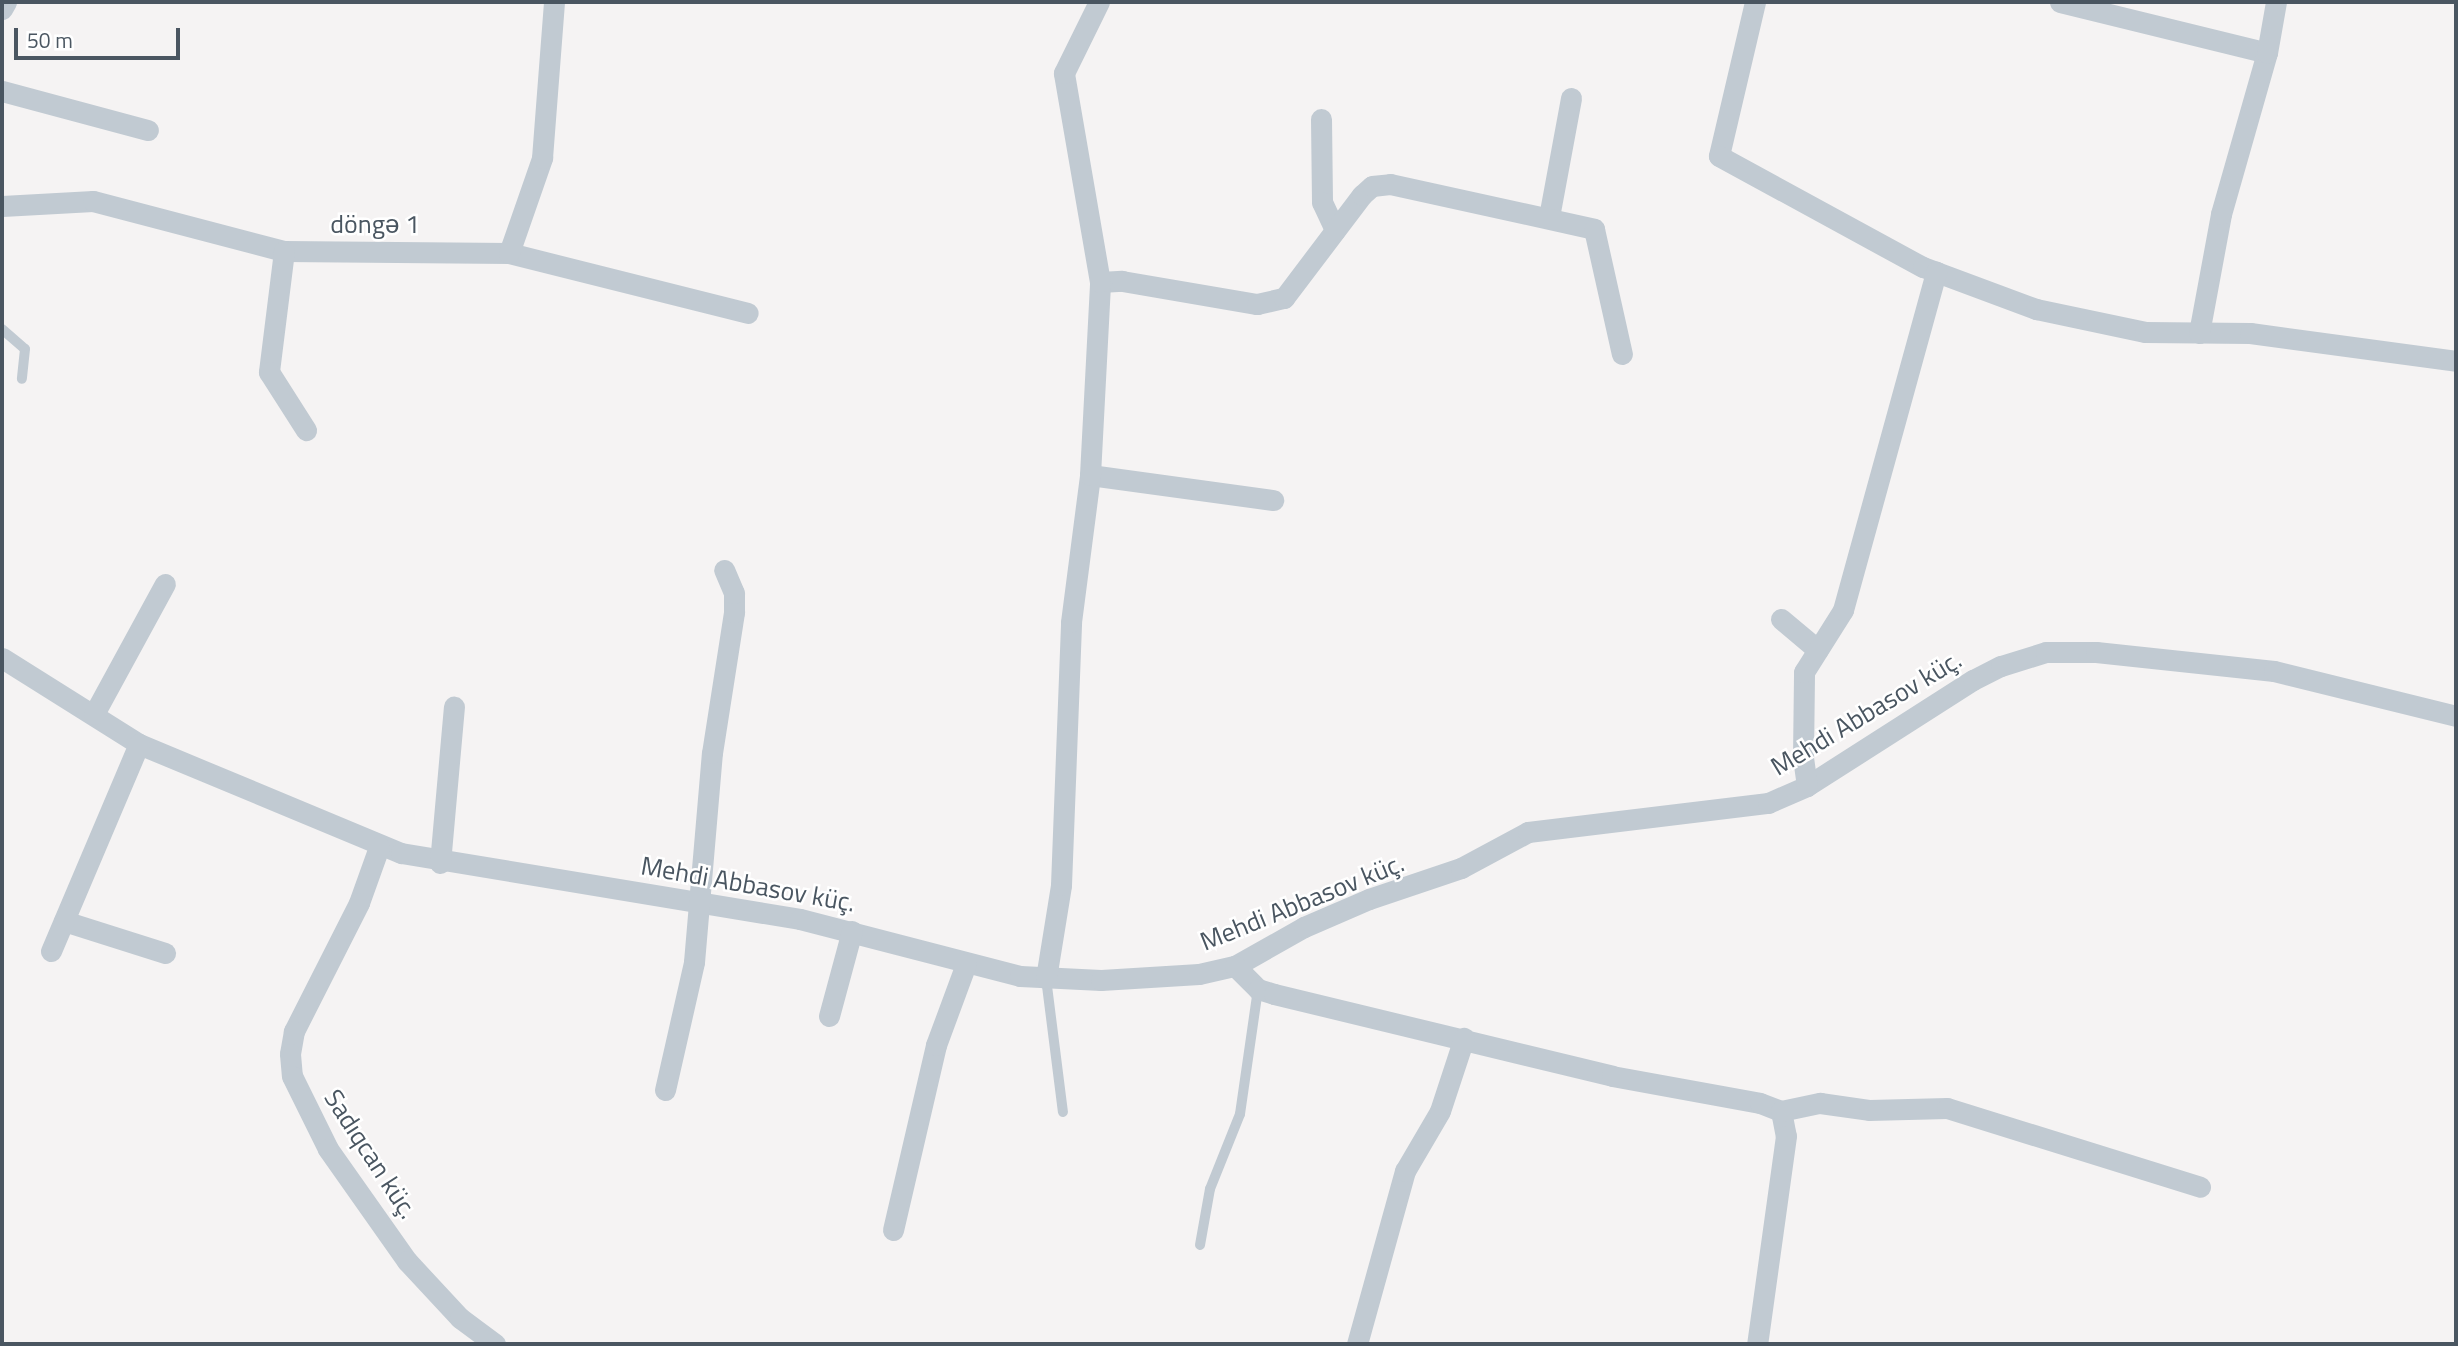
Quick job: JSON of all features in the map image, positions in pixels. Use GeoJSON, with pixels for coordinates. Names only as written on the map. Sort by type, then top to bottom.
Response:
{"type":"FeatureCollection","features":[{"type":"Feature","properties":{"kind":"street"},"geometry":{"type":"LineString","coordinates":[[2,9],[6,2]]}},
{"type":"Feature","properties":{"kind":"street"},"geometry":{"type":"LineString","coordinates":[[509,253],[542,159],[554,2]]}},
{"type":"Feature","properties":{"kind":"street"},"geometry":{"type":"LineString","coordinates":[[1046,978],[1061,885],[1071,622],[1090,475],[1100,282],[1064,74],[1099,2]]}},
{"type":"Feature","properties":{"kind":"street"},"geometry":{"type":"LineString","coordinates":[[1755,2],[1719,156],[1936,272],[2081,321],[2145,332],[2250,333],[2456,360]]}},
{"type":"Feature","properties":{"kind":"street"},"geometry":{"type":"LineString","coordinates":[[2060,2],[2267,53]]}},
{"type":"Feature","properties":{"kind":"street"},"geometry":{"type":"LineString","coordinates":[[2199,333],[2221,214],[2267,53],[2276,2]]}},
{"type":"Feature","properties":{"kind":"street"},"geometry":{"type":"LineString","coordinates":[[2,91],[148,130]]}},
{"type":"Feature","properties":{"kind":"street"},"geometry":{"type":"LineString","coordinates":[[1549,217],[1571,98]]}},
{"type":"Feature","properties":{"kind":"street"},"geometry":{"type":"LineString","coordinates":[[1321,119],[1322,202],[1335,230]]}},
{"type":"Feature","properties":{"kind":"street"},"geometry":{"type":"LineString","coordinates":[[1100,282],[1122,281],[1257,304],[1284,298],[1372,186],[1390,184],[1586,224],[1599,239],[1622,354]]}},
{"type":"Feature","properties":{"kind":"street","name":"döngə 1"},"geometry":{"type":"LineString","coordinates":[[2,206],[93,201],[284,251],[509,253],[748,313]]}},
{"type":"Feature","properties":{"kind":"street"},"geometry":{"type":"LineString","coordinates":[[284,251],[269,372],[306,430]]}},
{"type":"Feature","properties":{"kind":"street"},"geometry":{"type":"LineString","coordinates":[[1807,786],[1801,707],[1804,672],[1843,610],[1936,272]]}},
{"type":"Feature","properties":{"kind":"street"},"geometry":{"type":"LineString","coordinates":[[1090,475],[1273,500]]}},
{"type":"Feature","properties":{"kind":"street"},"geometry":{"type":"LineString","coordinates":[[665,1090],[687,1010],[712,753],[734,612],[734,593],[724,570]]}},
{"type":"Feature","properties":{"kind":"street"},"geometry":{"type":"LineString","coordinates":[[94,714],[165,584]]}},
{"type":"Feature","properties":{"kind":"street"},"geometry":{"type":"LineString","coordinates":[[1781,619],[1818,650]]}},
{"type":"Feature","properties":{"kind":"street","name":"Mehdi Abbasov küç."},"geometry":{"type":"LineString","coordinates":[[2,658],[139,744],[379,847],[440,863],[699,901],[852,931],[966,964],[1046,978],[1146,979],[1235,966],[1304,928],[1369,899],[1461,868],[1528,832],[1768,803],[1807,786],[1973,680],[2001,666],[2046,652],[2096,652],[2274,671],[2456,716]]}},
{"type":"Feature","properties":{"kind":"street"},"geometry":{"type":"LineString","coordinates":[[440,863],[454,707]]}},
{"type":"Feature","properties":{"kind":"street"},"geometry":{"type":"LineString","coordinates":[[51,951],[139,744]]}},
{"type":"Feature","properties":{"kind":"street","name":"Sadıqcan küç."},"geometry":{"type":"LineString","coordinates":[[379,847],[359,903],[294,1031],[290,1054],[292,1076],[328,1149],[407,1261],[460,1318],[495,1344]]}},
{"type":"Feature","properties":{"kind":"street"},"geometry":{"type":"LineString","coordinates":[[64,921],[165,953]]}},
{"type":"Feature","properties":{"kind":"street"},"geometry":{"type":"LineString","coordinates":[[829,1016],[852,931]]}},
{"type":"Feature","properties":{"kind":"street"},"geometry":{"type":"LineString","coordinates":[[893,1230],[936,1045],[966,964]]}},
{"type":"Feature","properties":{"kind":"street"},"geometry":{"type":"LineString","coordinates":[[1235,966],[1258,989],[1612,1076],[1760,1103],[1782,1111],[1820,1103],[1869,1110],[1947,1108],[2200,1187]]}},
{"type":"Feature","properties":{"kind":"street"},"geometry":{"type":"LineString","coordinates":[[1357,1344],[1405,1171],[1440,1111],[1464,1038]]}},
{"type":"Feature","properties":{"kind":"street"},"geometry":{"type":"LineString","coordinates":[[1757,1344],[1786,1136],[1782,1111]]}},
{"type":"Feature","properties":{"kind":"lane"},"geometry":{"type":"LineString","coordinates":[[2,329],[25,349],[22,379]]}},
{"type":"Feature","properties":{"kind":"lane"},"geometry":{"type":"LineString","coordinates":[[1046,978],[1063,1112]]}},
{"type":"Feature","properties":{"kind":"lane"},"geometry":{"type":"LineString","coordinates":[[1200,1245],[1210,1189],[1240,1114],[1258,989]]}}]}
